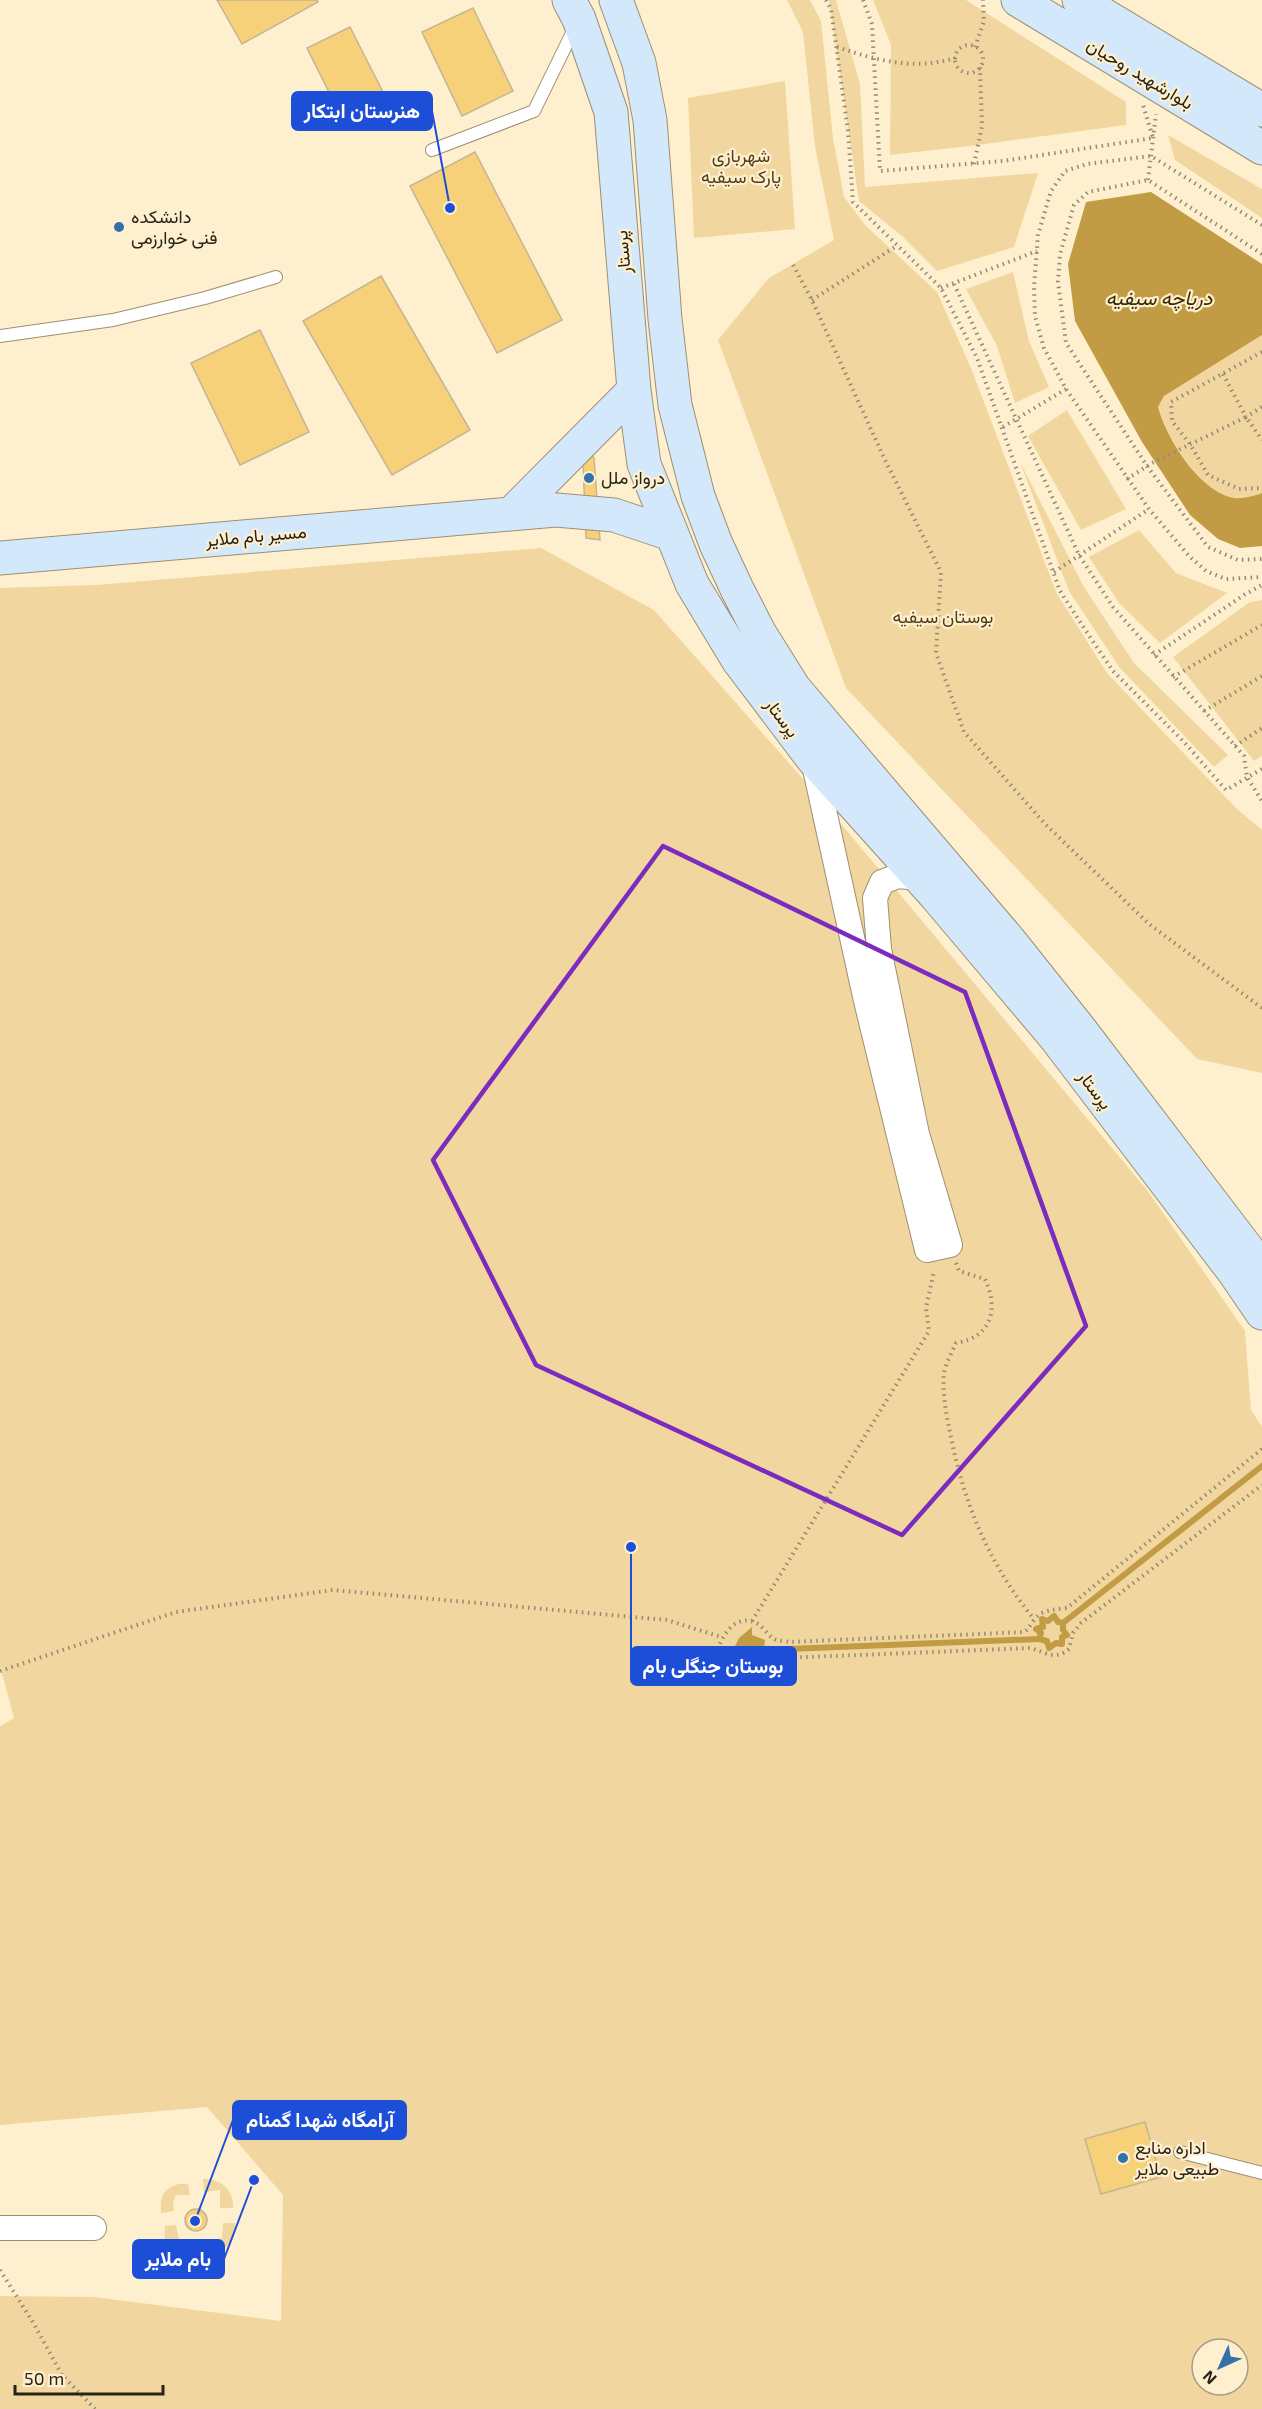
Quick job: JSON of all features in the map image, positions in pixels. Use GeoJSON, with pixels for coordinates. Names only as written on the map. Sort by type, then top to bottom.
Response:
{"type":"FeatureCollection","features":[{"type":"Feature","properties":{"kind":"main road","name":"پرستار"},"geometry":{"type":"LineString","coordinates":[[616,0],[639,63],[650,120],[665,319],[675,405],[698,495],[716,544],[737,589],[759,632],[794,688],[1016,949],[1086,1036],[1262,1268]]}},
{"type":"Feature","properties":{"kind":"main road","name":"بلوارشهید روحیان"},"geometry":{"type":"LineString","coordinates":[[1018,0],[1151,93],[1262,148]]}},
{"type":"Feature","properties":{"kind":"main road","name":"بلوارشهید روحیان"},"geometry":{"type":"LineString","coordinates":[[1079,0],[1262,111]]}},
{"type":"Feature","properties":{"kind":"main road","name":"پرستار"},"geometry":{"type":"LineString","coordinates":[[574,9],[611,112],[633,390],[644,464],[670,534],[692,584],[738,660],[812,758],[919,878],[1055,1037],[1234,1272],[1262,1313]]}},
{"type":"Feature","properties":{"kind":"main road"},"geometry":{"type":"LineString","coordinates":[[512,513],[633,390]]}},
{"type":"Feature","properties":{"kind":"main road","name":"مسیر بام ملایر"},"geometry":{"type":"LineString","coordinates":[[0,558],[556,510],[614,515],[670,534]]}},
{"type":"Feature","properties":{"kind":"street"},"geometry":{"type":"LineString","coordinates":[[812,758],[866,1001],[938,1247]]}},
{"type":"Feature","properties":{"kind":"street"},"geometry":{"type":"LineString","coordinates":[[919,878],[898,876],[882,882],[875,898],[878,939],[938,1247]]}},
{"type":"Feature","properties":{"kind":"street"},"geometry":{"type":"LineString","coordinates":[[0,2229],[94,2228]]}},
{"type":"Feature","properties":{"kind":"lane"},"geometry":{"type":"LineString","coordinates":[[432,150],[534,111],[574,9]]}},
{"type":"Feature","properties":{"kind":"lane"},"geometry":{"type":"LineString","coordinates":[[0,336],[112,320],[205,298],[276,277]]}},
{"type":"Feature","properties":{"kind":"lane"},"geometry":{"type":"LineString","coordinates":[[1180,2152],[1262,2173]]}},
{"type":"Feature","properties":{"kind":"path"},"geometry":{"type":"LineString","coordinates":[[826,0],[831,9],[848,131],[853,202],[941,288],[977,358],[1060,591],[1113,671],[1184,742],[1226,790],[1262,768]]}},
{"type":"Feature","properties":{"kind":"path"},"geometry":{"type":"LineString","coordinates":[[863,0],[872,24],[880,171],[1003,161],[1153,138]]}},
{"type":"Feature","properties":{"kind":"path"},"geometry":{"type":"LineString","coordinates":[[975,47],[984,21],[983,0]]}},
{"type":"Feature","properties":{"kind":"path"},"geometry":{"type":"LineString","coordinates":[[837,47],[875,60],[905,64],[935,64],[955,58],[962,47],[975,47],[982,54],[980,67],[982,126],[974,164]]}},
{"type":"Feature","properties":{"kind":"path"},"geometry":{"type":"LineString","coordinates":[[955,58],[957,66],[964,72],[973,72],[980,67]]}},
{"type":"Feature","properties":{"kind":"path"},"geometry":{"type":"LineString","coordinates":[[1148,180],[1153,138],[1151,93]]}},
{"type":"Feature","properties":{"kind":"path"},"geometry":{"type":"LineString","coordinates":[[1151,93],[1153,138]]}},
{"type":"Feature","properties":{"kind":"path"},"geometry":{"type":"LineString","coordinates":[[1262,225],[1151,156],[1108,160],[1065,171],[1051,190],[1042,216],[1036,251],[1035,316],[1044,348],[1066,389],[1149,509],[1189,556],[1206,571],[1226,579],[1262,577]]}},
{"type":"Feature","properties":{"kind":"path"},"geometry":{"type":"LineString","coordinates":[[1262,254],[1148,180],[1088,192],[1074,205],[1060,254],[1058,282],[1066,343],[1147,466],[1208,547],[1238,560],[1262,559]]}},
{"type":"Feature","properties":{"kind":"path"},"geometry":{"type":"LineString","coordinates":[[812,300],[897,245]]}},
{"type":"Feature","properties":{"kind":"path"},"geometry":{"type":"LineString","coordinates":[[941,288],[1036,251]]}},
{"type":"Feature","properties":{"kind":"path"},"geometry":{"type":"LineString","coordinates":[[793,264],[812,300],[885,460],[941,572],[936,653],[964,732],[1045,824],[1149,924],[1262,1008]]}},
{"type":"Feature","properties":{"kind":"path"},"geometry":{"type":"LineString","coordinates":[[954,284],[1079,555],[1113,607],[1244,756],[1247,777],[1262,801]]}},
{"type":"Feature","properties":{"kind":"path"},"geometry":{"type":"LineString","coordinates":[[1262,352],[1171,402],[1172,421],[1208,475],[1239,489],[1262,488]]}},
{"type":"Feature","properties":{"kind":"path"},"geometry":{"type":"LineString","coordinates":[[1223,374],[1246,417],[1262,440]]}},
{"type":"Feature","properties":{"kind":"path"},"geometry":{"type":"LineString","coordinates":[[1003,427],[1066,389]]}},
{"type":"Feature","properties":{"kind":"path"},"geometry":{"type":"LineString","coordinates":[[1127,479],[1147,466],[1262,407]]}},
{"type":"Feature","properties":{"kind":"path"},"geometry":{"type":"LineString","coordinates":[[1054,572],[1149,509]]}},
{"type":"Feature","properties":{"kind":"path"},"geometry":{"type":"LineString","coordinates":[[1154,655],[1262,585]]}},
{"type":"Feature","properties":{"kind":"path"},"geometry":{"type":"LineString","coordinates":[[1173,677],[1262,625]]}},
{"type":"Feature","properties":{"kind":"path"},"geometry":{"type":"LineString","coordinates":[[1204,711],[1262,675]]}},
{"type":"Feature","properties":{"kind":"path"},"geometry":{"type":"LineString","coordinates":[[1235,746],[1262,728]]}},
{"type":"Feature","properties":{"kind":"path"},"geometry":{"type":"LineString","coordinates":[[938,1247],[959,1271],[985,1279],[992,1295],[992,1310],[985,1328],[972,1340],[956,1343],[944,1372],[946,1415],[954,1457],[978,1532],[1014,1594],[1034,1619]]}},
{"type":"Feature","properties":{"kind":"path"},"geometry":{"type":"LineString","coordinates":[[752,1622],[929,1331],[928,1295],[935,1273],[938,1247]]}},
{"type":"Feature","properties":{"kind":"path"},"geometry":{"type":"LineString","coordinates":[[1262,1449],[1067,1608],[1047,1610],[1034,1619],[1028,1631],[790,1642],[775,1640],[759,1625],[752,1622],[739,1622],[722,1637],[717,1652],[730,1667],[742,1669],[784,1658],[1030,1648],[1046,1655],[1059,1655],[1069,1649],[1073,1633],[1081,1623],[1262,1485]]}},
{"type":"Feature","properties":{"kind":"path"},"geometry":{"type":"LineString","coordinates":[[0,1671],[176,1612],[333,1590],[667,1620],[722,1637]]}},
{"type":"Feature","properties":{"kind":"path"},"geometry":{"type":"LineString","coordinates":[[0,2270],[34,2324],[62,2375],[95,2409]]}},
{"type":"Feature","properties":{"kind":"highlighted area"},"geometry":{"type":"Polygon","coordinates":[[[663,846],[965,992],[1086,1326],[902,1535],[536,1365],[433,1160],[663,846]]]}},
{"type":"Feature","properties":{"kind":"green space","name":"بوستان سیفیه"},"geometry":{"type":"Polygon","coordinates":[[[787,0],[810,0],[821,21],[833,138],[844,197],[866,226],[937,292],[971,368],[1057,594],[1107,673],[1237,809],[1262,830],[1262,1073],[1197,1059],[846,688],[718,340],[769,278],[834,240],[815,147],[803,32],[787,0]]]}},
{"type":"Feature","properties":{"kind":"green space"},"geometry":{"type":"Polygon","coordinates":[[[829,0],[836,0],[860,84],[865,187],[1038,173],[1014,247],[937,271],[903,237],[859,201],[829,0]]]}},
{"type":"Feature","properties":{"kind":"green space"},"geometry":{"type":"Polygon","coordinates":[[[873,0],[966,0],[1126,102],[1126,125],[890,155],[891,45],[873,0]]]}},
{"type":"Feature","properties":{"kind":"green space","name":"شهربازی پارک سیفیه"},"geometry":{"type":"Polygon","coordinates":[[[785,81],[795,229],[694,238],[688,98],[785,81]]]}},
{"type":"Feature","properties":{"kind":"green space"},"geometry":{"type":"Polygon","coordinates":[[[1168,135],[1262,189],[1262,218],[1175,160],[1168,135]]]}},
{"type":"Feature","properties":{"kind":"green space"},"geometry":{"type":"Polygon","coordinates":[[[1013,272],[1029,341],[1049,387],[1015,403],[997,346],[966,289],[1013,272]]]}},
{"type":"Feature","properties":{"kind":"green space"},"geometry":{"type":"Polygon","coordinates":[[[1262,335],[1262,493],[1234,498],[1221,493],[1197,475],[1177,448],[1158,407],[1164,396],[1262,335]]]}},
{"type":"Feature","properties":{"kind":"green space"},"geometry":{"type":"Polygon","coordinates":[[[1067,410],[1126,509],[1081,530],[1028,436],[1067,410]]]}},
{"type":"Feature","properties":{"kind":"green space"},"geometry":{"type":"Polygon","coordinates":[[[1020,462],[1084,587],[1134,663],[1228,755],[1214,767],[1120,668],[1069,591],[1020,462]]]}},
{"type":"Feature","properties":{"kind":"green space"},"geometry":{"type":"Polygon","coordinates":[[[1139,530],[1176,573],[1227,593],[1160,643],[1119,603],[1089,557],[1139,530]]]}},
{"type":"Feature","properties":{"kind":"green space"},"geometry":{"type":"Polygon","coordinates":[[[541,548],[654,610],[811,788],[1147,1190],[1245,1331],[1251,1410],[1262,1427],[1262,2409],[0,2409],[0,2296],[94,2297],[281,2321],[283,2195],[207,2107],[0,2125],[0,1726],[14,1718],[0,1666],[0,588],[96,585],[541,548]]]}},
{"type":"Feature","properties":{"kind":"green space"},"geometry":{"type":"Polygon","coordinates":[[[1262,600],[1262,756],[1254,761],[1173,657],[1250,602],[1262,600]]]}},
{"type":"Feature","properties":{"kind":"green space"},"geometry":{"type":"Polygon","coordinates":[[[203,2179],[209,2179],[225,2186],[231,2195],[233,2208],[220,2208],[220,2190],[204,2192],[203,2179]]]}},
{"type":"Feature","properties":{"kind":"green space"},"geometry":{"type":"Polygon","coordinates":[[[179,2184],[188,2184],[190,2195],[176,2195],[173,2202],[174,2211],[161,2213],[163,2195],[179,2184]]]}},
{"type":"Feature","properties":{"kind":"green space"},"geometry":{"type":"Polygon","coordinates":[[[223,2223],[235,2223],[232,2240],[225,2248],[209,2253],[207,2241],[222,2238],[223,2223]]]}},
{"type":"Feature","properties":{"kind":"green space"},"geometry":{"type":"Polygon","coordinates":[[[176,2225],[180,2243],[193,2243],[192,2254],[174,2252],[167,2244],[165,2226],[176,2225]]]}},
{"type":"Feature","properties":{"kind":"water","name":"دریاچه سیفیه"},"geometry":{"type":"Polygon","coordinates":[[[1151,192],[1262,264],[1262,335],[1164,396],[1158,407],[1169,434],[1186,462],[1209,485],[1234,498],[1262,493],[1262,546],[1240,548],[1218,539],[1190,515],[1142,442],[1075,321],[1068,264],[1086,202],[1151,192]]]}},
{"type":"Feature","properties":{"kind":"water"},"geometry":{"type":"Polygon","coordinates":[[[752,1627],[752,1635],[765,1640],[763,1657],[753,1657],[746,1662],[736,1660],[733,1650],[739,1638],[752,1627]]]}},
{"type":"Feature","properties":{"kind":"building"},"geometry":{"type":"Polygon","coordinates":[[[217,0],[317,0],[318,2],[242,44],[217,0]]]}},
{"type":"Feature","properties":{"kind":"building"},"geometry":{"type":"Polygon","coordinates":[[[473,8],[513,91],[462,116],[422,32],[473,8]]]}},
{"type":"Feature","properties":{"kind":"building"},"geometry":{"type":"Polygon","coordinates":[[[350,27],[390,106],[347,128],[307,48],[350,27]]]}},
{"type":"Feature","properties":{"kind":"building"},"geometry":{"type":"Polygon","coordinates":[[[475,152],[562,320],[497,353],[410,186],[475,152]]]}},
{"type":"Feature","properties":{"kind":"building"},"geometry":{"type":"Polygon","coordinates":[[[381,276],[470,430],[392,475],[303,321],[381,276]]]}},
{"type":"Feature","properties":{"kind":"building"},"geometry":{"type":"Polygon","coordinates":[[[260,330],[309,432],[240,465],[191,363],[260,330]]]}},
{"type":"Feature","properties":{"kind":"building","name":"درواز ملل"},"geometry":{"type":"Polygon","coordinates":[[[578,427],[594,458],[600,540],[586,538],[583,463],[578,427]]]}},
{"type":"Feature","properties":{"kind":"building","name":"اداره منابع طبیعی ملایر"},"geometry":{"type":"Polygon","coordinates":[[[1145,2122],[1161,2177],[1101,2194],[1085,2139],[1145,2122]]]}},
{"type":"Feature","properties":{"kind":"building"},"geometry":{"type":"Polygon","coordinates":[[[196,2209],[204,2212],[207,2220],[204,2228],[196,2231],[188,2228],[185,2220],[188,2212],[196,2209]]]}},
{"type":"Feature","properties":{"kind":"waterway"},"geometry":{"type":"LineString","coordinates":[[1063,1623],[1262,1466]]}},
{"type":"Feature","properties":{"kind":"waterway"},"geometry":{"type":"LineString","coordinates":[[1054,1616],[1058,1622],[1063,1623],[1063,1630],[1067,1635],[1062,1637],[1062,1644],[1056,1643],[1049,1648],[1047,1641],[1039,1639],[1041,1633],[1036,1629],[1043,1627],[1042,1619],[1048,1621],[1054,1616]]}},
{"type":"Feature","properties":{"kind":"waterway"},"geometry":{"type":"LineString","coordinates":[[764,1650],[1039,1639]]}},
{"type":"Feature","properties":{"kind":"place","name":"هنرستان ابتکار"},"geometry":{"type":"Point","coordinates":[450,208]}},
{"type":"Feature","properties":{"kind":"place","name":"دانشکده فنی خوارزمی"},"geometry":{"type":"Point","coordinates":[119,227]}},
{"type":"Feature","properties":{"kind":"place","name":"درواز ملل"},"geometry":{"type":"Point","coordinates":[589,478]}},
{"type":"Feature","properties":{"kind":"place","name":"بوستان جنگلی بام"},"geometry":{"type":"Point","coordinates":[631,1547]}},
{"type":"Feature","properties":{"kind":"place","name":"اداره منابع طبیعی ملایر"},"geometry":{"type":"Point","coordinates":[1123,2158]}},
{"type":"Feature","properties":{"kind":"place","name":"بام ملایر"},"geometry":{"type":"Point","coordinates":[254,2180]}},
{"type":"Feature","properties":{"kind":"place","name":"آرامگاه شهدا گمنام"},"geometry":{"type":"Point","coordinates":[195,2221]}}]}
